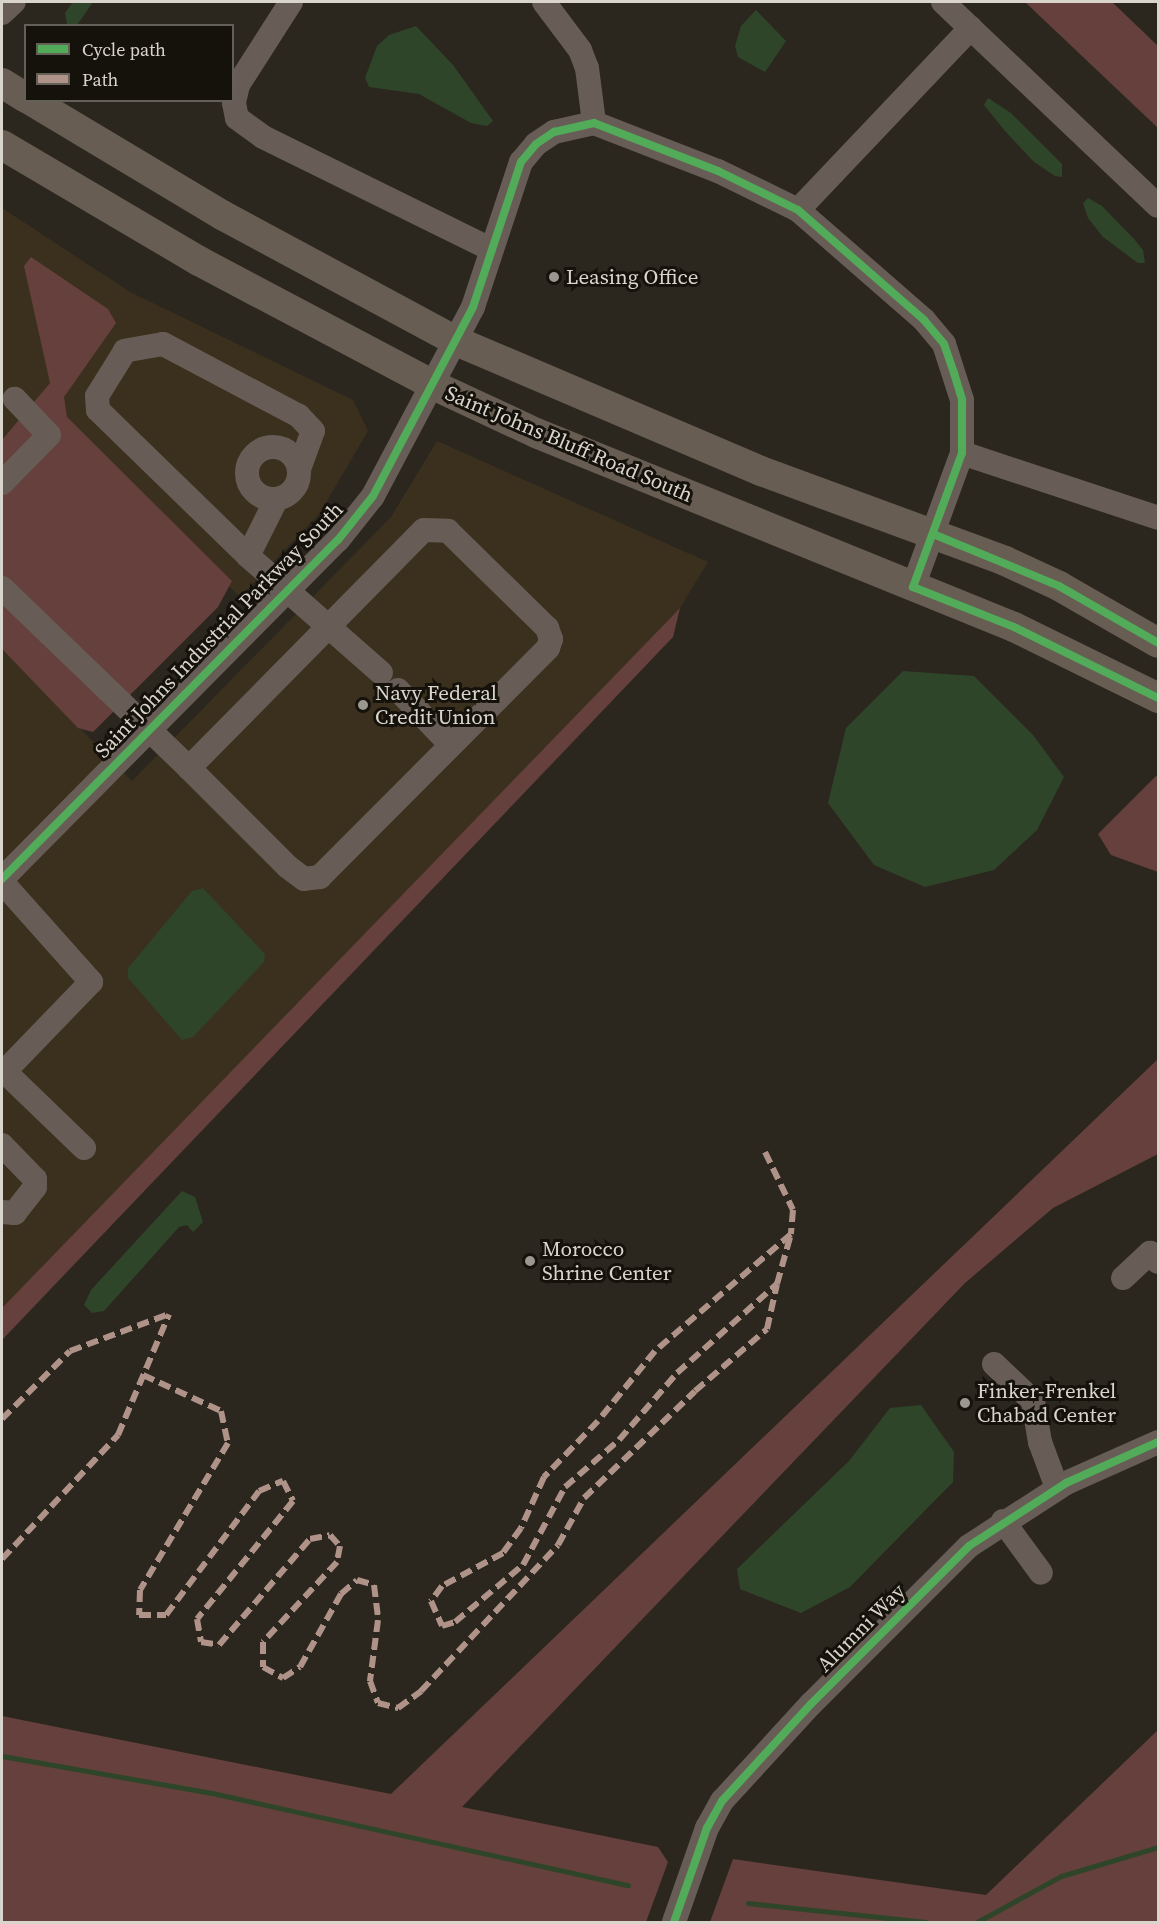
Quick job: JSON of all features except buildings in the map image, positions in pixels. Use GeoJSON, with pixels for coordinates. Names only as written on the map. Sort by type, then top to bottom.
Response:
{"type":"FeatureCollection","features":[{"type":"Feature","properties":{"kind":"main road"},"geometry":{"type":"LineString","coordinates":[[2,83],[24,97]]}},
{"type":"Feature","properties":{"kind":"main road"},"geometry":{"type":"LineString","coordinates":[[33,102],[222,215],[456,340],[761,471],[933,534],[1059,586],[1158,643]]}},
{"type":"Feature","properties":{"kind":"main road","name":"Saint Johns Bluff Road South"},"geometry":{"type":"LineString","coordinates":[[2,145],[199,261],[431,384],[536,433],[1014,627],[1158,698]]}},
{"type":"Feature","properties":{"kind":"street"},"geometry":{"type":"LineString","coordinates":[[2,13],[14,2]]}},
{"type":"Feature","properties":{"kind":"street"},"geometry":{"type":"LineString","coordinates":[[291,2],[238,85],[234,103],[237,118],[263,137],[491,249]]}},
{"type":"Feature","properties":{"kind":"street"},"geometry":{"type":"LineString","coordinates":[[544,2],[573,40],[587,68],[594,123],[718,171],[798,210],[924,320],[944,344],[962,400],[962,453],[914,587]]}},
{"type":"Feature","properties":{"kind":"street"},"geometry":{"type":"LineString","coordinates":[[943,2],[1158,206]]}},
{"type":"Feature","properties":{"kind":"street"},"geometry":{"type":"LineString","coordinates":[[798,210],[971,28]]}},
{"type":"Feature","properties":{"kind":"street","name":"Saint Johns Industrial Parkway South"},"geometry":{"type":"LineString","coordinates":[[2,880],[148,728],[338,540],[373,496],[473,307],[521,162],[536,144],[554,132],[594,123]]}},
{"type":"Feature","properties":{"kind":"street"},"geometry":{"type":"LineString","coordinates":[[299,469],[291,454],[276,447],[259,450],[248,464],[248,482],[259,496],[276,500],[291,493],[313,431],[299,416],[163,344],[125,351],[97,396],[98,410],[248,556],[326,628],[390,682],[451,746]]}},
{"type":"Feature","properties":{"kind":"street"},"geometry":{"type":"LineString","coordinates":[[2,483],[49,435],[15,399]]}},
{"type":"Feature","properties":{"kind":"street"},"geometry":{"type":"LineString","coordinates":[[962,453],[1158,518]]}},
{"type":"Feature","properties":{"kind":"street"},"geometry":{"type":"LineString","coordinates":[[248,556],[276,500]]}},
{"type":"Feature","properties":{"kind":"street"},"geometry":{"type":"LineString","coordinates":[[2,588],[189,768],[286,867],[304,879],[320,877],[548,648],[551,639],[547,628],[448,531],[424,531],[189,768]]}},
{"type":"Feature","properties":{"kind":"street"},"geometry":{"type":"LineString","coordinates":[[2,880],[91,982],[3,1071],[84,1148]]}},
{"type":"Feature","properties":{"kind":"street"},"geometry":{"type":"LineString","coordinates":[[2,1145],[35,1179],[35,1187],[15,1213],[2,1212]]}},
{"type":"Feature","properties":{"kind":"street"},"geometry":{"type":"LineString","coordinates":[[1124,1278],[1150,1253],[1158,1262]]}},
{"type":"Feature","properties":{"kind":"street"},"geometry":{"type":"LineString","coordinates":[[994,1364],[1032,1401],[1040,1442],[1057,1488]]}},
{"type":"Feature","properties":{"kind":"street","name":"Alumni Way"},"geometry":{"type":"LineString","coordinates":[[674,1923],[707,1828],[722,1800],[811,1704],[969,1546],[1003,1521],[1057,1488],[1158,1442]]}},
{"type":"Feature","properties":{"kind":"street"},"geometry":{"type":"LineString","coordinates":[[1003,1521],[1041,1573]]}},
{"type":"Feature","properties":{"kind":"shaded area"},"geometry":{"type":"Polygon","coordinates":[[[73,2],[93,2],[78,24],[67,24],[65,13],[73,2]]]}},
{"type":"Feature","properties":{"kind":"shaded area"},"geometry":{"type":"Polygon","coordinates":[[[1025,2],[1112,2],[1158,46],[1158,128],[1025,2]]]}},
{"type":"Feature","properties":{"kind":"shaded area"},"geometry":{"type":"Polygon","coordinates":[[[756,10],[786,41],[765,72],[738,57],[735,46],[741,26],[756,10]]]}},
{"type":"Feature","properties":{"kind":"shaded area"},"geometry":{"type":"Polygon","coordinates":[[[416,26],[453,65],[493,121],[487,126],[471,123],[419,94],[369,87],[365,78],[377,46],[389,35],[416,26]]]}},
{"type":"Feature","properties":{"kind":"shaded area"},"geometry":{"type":"Polygon","coordinates":[[[988,98],[1011,113],[1062,164],[1062,177],[1055,176],[1034,162],[984,105],[988,98]]]}},
{"type":"Feature","properties":{"kind":"shaded area"},"geometry":{"type":"Polygon","coordinates":[[[1088,198],[1102,206],[1134,239],[1143,250],[1145,263],[1138,263],[1103,237],[1088,218],[1083,203],[1088,198]]]}},
{"type":"Feature","properties":{"kind":"shaded area"},"geometry":{"type":"Polygon","coordinates":[[[2,208],[130,292],[353,400],[368,431],[320,513],[240,597],[39,405],[2,440],[2,208]]]}},
{"type":"Feature","properties":{"kind":"shaded area"},"geometry":{"type":"Polygon","coordinates":[[[31,257],[108,309],[116,323],[64,397],[67,417],[232,581],[218,607],[93,732],[78,728],[2,649],[2,440],[50,383],[24,266],[31,257]]]}},
{"type":"Feature","properties":{"kind":"shaded area"},"geometry":{"type":"Polygon","coordinates":[[[437,441],[708,562],[680,608],[2,1308],[2,649],[132,781],[391,517],[437,441]]]}},
{"type":"Feature","properties":{"kind":"shaded area"},"geometry":{"type":"Polygon","coordinates":[[[680,608],[673,637],[2,1340],[2,1308],[680,608]]]}},
{"type":"Feature","properties":{"kind":"shaded area"},"geometry":{"type":"Polygon","coordinates":[[[903,671],[974,676],[1033,735],[1064,777],[1037,830],[994,870],[925,887],[874,865],[828,803],[846,728],[903,671]]]}},
{"type":"Feature","properties":{"kind":"shaded area"},"geometry":{"type":"Polygon","coordinates":[[[1156,776],[1158,777],[1158,872],[1111,855],[1098,834],[1156,776]]]}},
{"type":"Feature","properties":{"kind":"shaded area"},"geometry":{"type":"Polygon","coordinates":[[[203,888],[265,954],[264,962],[193,1037],[182,1040],[128,978],[128,968],[192,891],[203,888]]]}},
{"type":"Feature","properties":{"kind":"shaded area"},"geometry":{"type":"Polygon","coordinates":[[[1158,1059],[1158,1154],[1053,1208],[965,1283],[462,1807],[658,1847],[668,1862],[646,1922],[2,1922],[2,1716],[391,1794],[1158,1059]]]}},
{"type":"Feature","properties":{"kind":"shaded area"},"geometry":{"type":"Polygon","coordinates":[[[182,1191],[195,1197],[203,1222],[193,1232],[187,1225],[179,1227],[104,1311],[92,1313],[84,1305],[91,1290],[182,1191]]]}},
{"type":"Feature","properties":{"kind":"shaded area"},"geometry":{"type":"Polygon","coordinates":[[[921,1405],[954,1452],[953,1482],[850,1587],[801,1613],[740,1589],[737,1569],[849,1461],[890,1408],[921,1405]]]}},
{"type":"Feature","properties":{"kind":"shaded area"},"geometry":{"type":"Polygon","coordinates":[[[1158,1730],[1158,1922],[710,1922],[733,1859],[986,1895],[1158,1730]]]}},
{"type":"Feature","properties":{"kind":"waterway"},"geometry":{"type":"LineString","coordinates":[[2,1756],[212,1793],[628,1885]]}},
{"type":"Feature","properties":{"kind":"waterway"},"geometry":{"type":"LineString","coordinates":[[977,1922],[1061,1876],[1158,1847]]}},
{"type":"Feature","properties":{"kind":"waterway"},"geometry":{"type":"LineString","coordinates":[[748,1903],[926,1922]]}},
{"type":"Feature","properties":{"kind":"marked path"},"geometry":{"type":"LineString","coordinates":[[765,1152],[793,1210],[791,1234],[655,1351],[598,1421],[544,1477],[521,1528],[503,1553],[442,1586],[431,1601],[442,1626],[455,1622],[523,1565],[565,1487],[619,1440],[677,1373],[777,1284],[791,1234]]}},
{"type":"Feature","properties":{"kind":"marked path"},"geometry":{"type":"LineString","coordinates":[[143,1375],[221,1411],[228,1443],[140,1590],[139,1615],[166,1615],[259,1491],[283,1481],[293,1501],[197,1619],[201,1642],[219,1645],[310,1539],[330,1535],[340,1546],[337,1562],[263,1642],[263,1667],[283,1678],[300,1667],[341,1594],[357,1580],[374,1585],[378,1620],[370,1681],[378,1703],[398,1708],[421,1691],[558,1545],[584,1498],[695,1391],[767,1329],[777,1284]]}},
{"type":"Feature","properties":{"kind":"marked path"},"geometry":{"type":"LineString","coordinates":[[2,1419],[70,1351],[169,1314]]}},
{"type":"Feature","properties":{"kind":"marked path"},"geometry":{"type":"LineString","coordinates":[[2,1559],[118,1435],[169,1314]]}},
{"type":"Feature","properties":{"kind":"cycle path"},"geometry":{"type":"LineString","coordinates":[[2,879],[338,540],[373,496],[473,307],[521,162],[536,144],[554,132],[594,123],[718,171],[798,210],[924,320],[944,344],[962,400],[962,453],[913,587],[1014,627],[1158,698]]}},
{"type":"Feature","properties":{"kind":"cycle path"},"geometry":{"type":"LineString","coordinates":[[933,534],[1059,586],[1158,643]]}},
{"type":"Feature","properties":{"kind":"cycle path"},"geometry":{"type":"LineString","coordinates":[[674,1922],[707,1828],[722,1801],[811,1704],[969,1546],[1066,1483],[1158,1442]]}},
{"type":"Feature","properties":{"kind":"place","name":"Leasing Office"},"geometry":{"type":"Point","coordinates":[554,277]}},
{"type":"Feature","properties":{"kind":"place","name":"Navy Federal Credit Union"},"geometry":{"type":"Point","coordinates":[363,705]}},
{"type":"Feature","properties":{"kind":"place","name":"Morocco Shrine Center"},"geometry":{"type":"Point","coordinates":[530,1261]}},
{"type":"Feature","properties":{"kind":"place","name":"Finker-Frenkel Chabad Center"},"geometry":{"type":"Point","coordinates":[965,1403]}}]}
